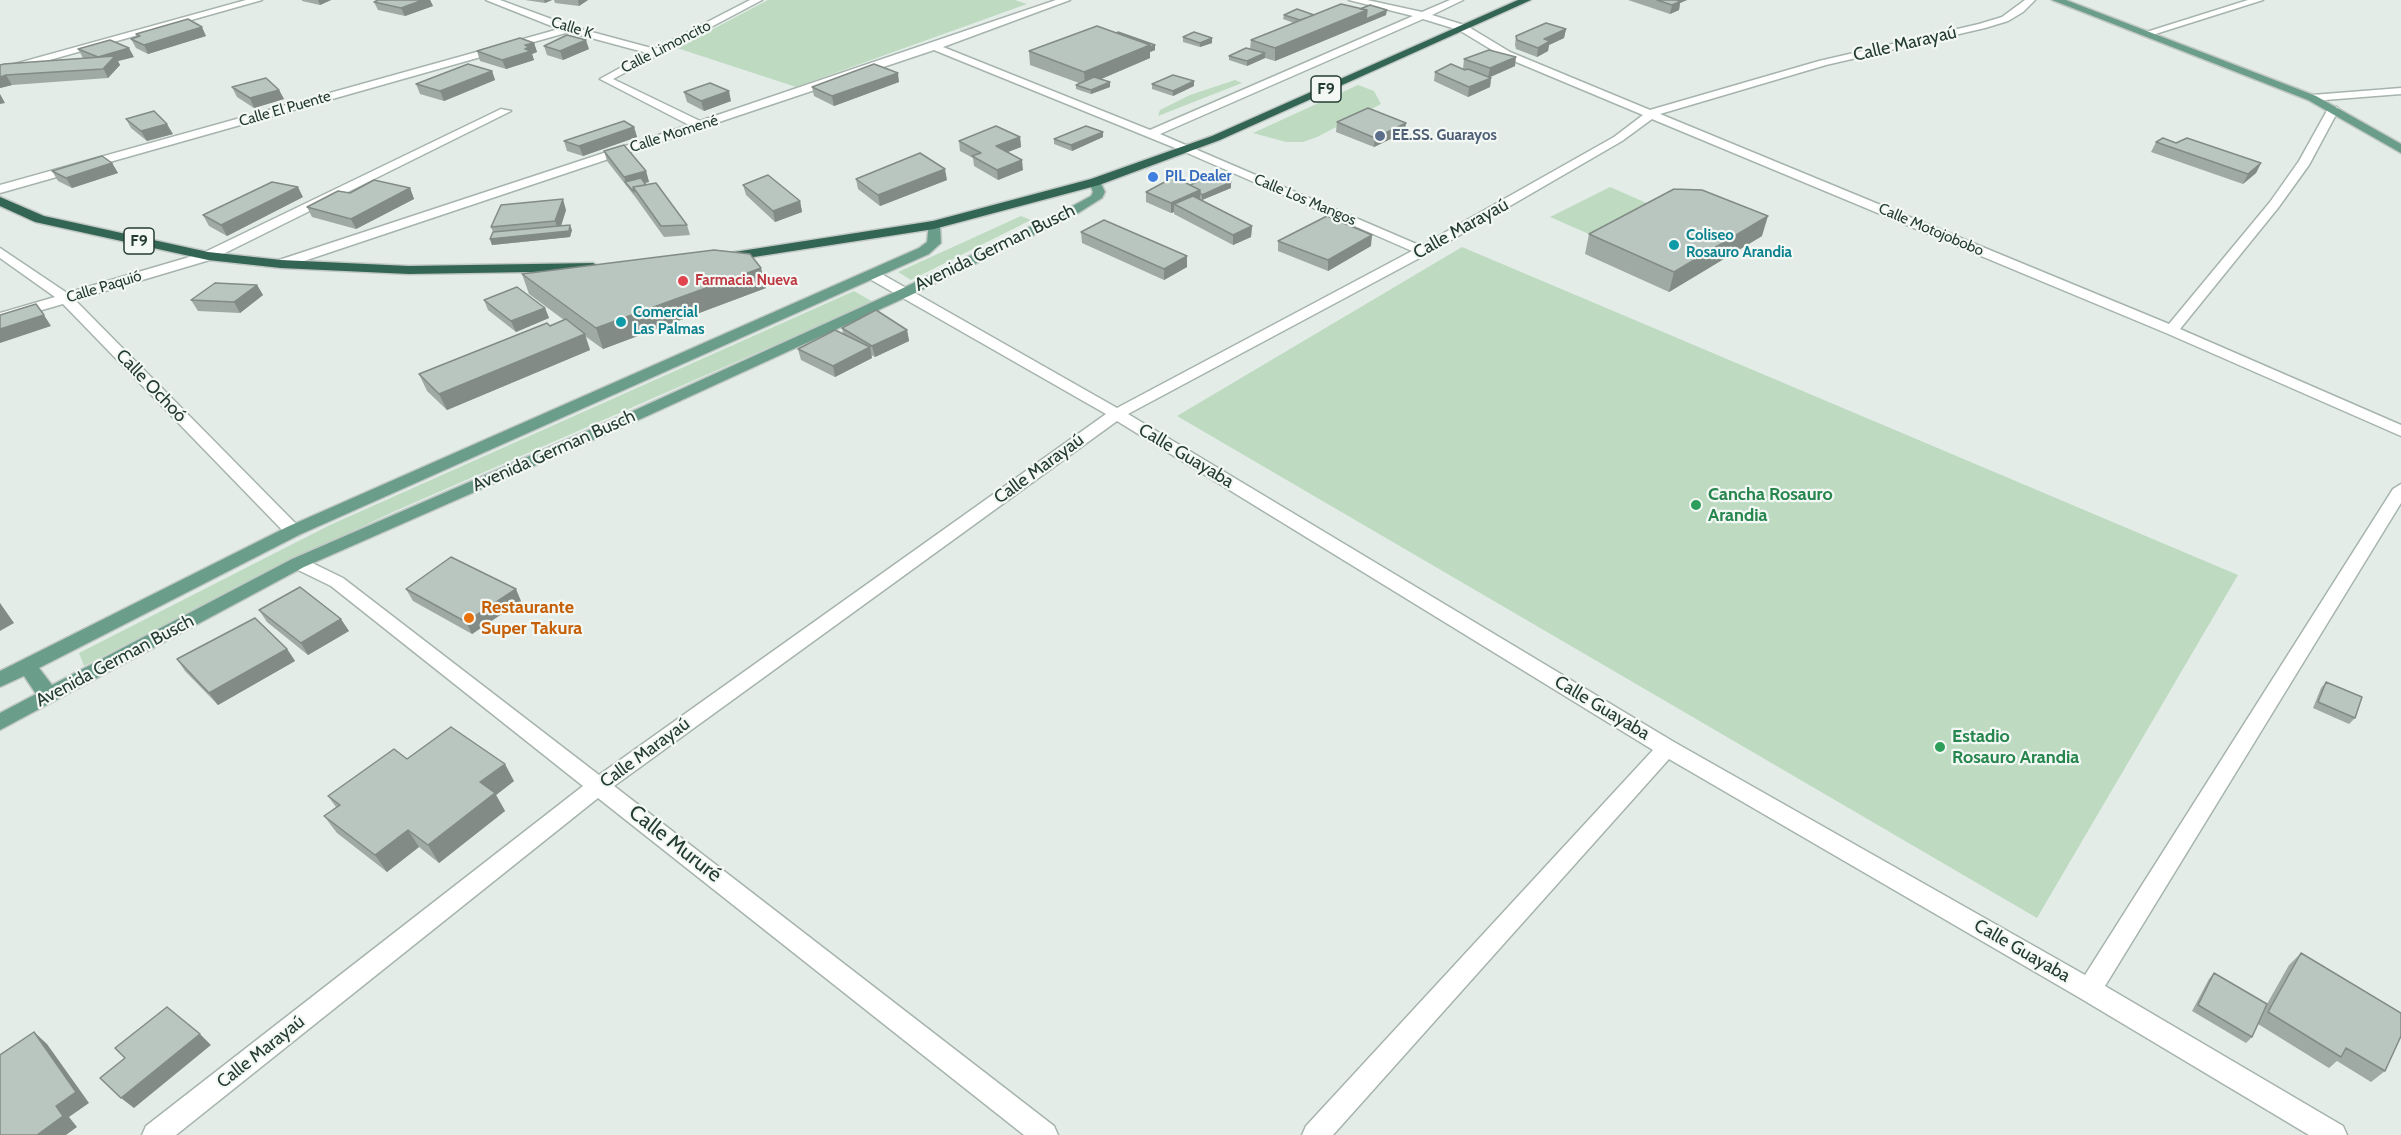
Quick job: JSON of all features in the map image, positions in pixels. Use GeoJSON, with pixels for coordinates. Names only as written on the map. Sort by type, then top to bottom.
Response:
{"type":"FeatureCollection","features":[{"type":"Feature","properties":{"kind":"highway","name":"F9"},"geometry":{"type":"LineString","coordinates":[[717,258],[934,225],[1095,182],[1189,150],[1526,0]]}},
{"type":"Feature","properties":{"kind":"highway","name":"F9"},"geometry":{"type":"LineString","coordinates":[[0,201],[40,219],[208,256],[281,264],[409,270],[601,266]]}},
{"type":"Feature","properties":{"kind":"main road"},"geometry":{"type":"LineString","coordinates":[[2057,0],[2312,98],[2401,149]]}},
{"type":"Feature","properties":{"kind":"main road","name":"Avenida German Busch"},"geometry":{"type":"LineString","coordinates":[[0,722],[298,563],[639,414],[904,293],[1096,198],[1099,192],[1095,182]]}},
{"type":"Feature","properties":{"kind":"main road","name":"Avenida German Busch"},"geometry":{"type":"LineString","coordinates":[[0,680],[293,531],[924,251],[934,243],[934,225]]}},
{"type":"Feature","properties":{"kind":"main road"},"geometry":{"type":"LineString","coordinates":[[27,666],[49,696]]}},
{"type":"Feature","properties":{"kind":"street"},"geometry":{"type":"LineString","coordinates":[[0,71],[257,0]]}},
{"type":"Feature","properties":{"kind":"street","name":"Calle K"},"geometry":{"type":"LineString","coordinates":[[491,0],[569,28],[655,52]]}},
{"type":"Feature","properties":{"kind":"street","name":"Calle Limoncito"},"geometry":{"type":"LineString","coordinates":[[699,125],[605,79],[757,0]]}},
{"type":"Feature","properties":{"kind":"street","name":"Calle Momené"},"geometry":{"type":"LineString","coordinates":[[281,264],[934,47],[1065,0]]}},
{"type":"Feature","properties":{"kind":"street","name":"Calle Motojobobo"},"geometry":{"type":"LineString","coordinates":[[1354,0],[1422,15],[1463,28],[1506,54],[2171,330],[2401,431]]}},
{"type":"Feature","properties":{"kind":"street"},"geometry":{"type":"LineString","coordinates":[[1151,134],[1458,0]]}},
{"type":"Feature","properties":{"kind":"street","name":"Calle Marayaú"},"geometry":{"type":"LineString","coordinates":[[155,1135],[600,785],[1117,414],[1422,251],[1618,140],[1652,113],[1823,63],[1983,26],[2005,19],[2020,10],[2030,0]]}},
{"type":"Feature","properties":{"kind":"street"},"geometry":{"type":"LineString","coordinates":[[2145,34],[2258,0]]}},
{"type":"Feature","properties":{"kind":"street","name":"Calle El Puente"},"geometry":{"type":"LineString","coordinates":[[0,189],[569,28]]}},
{"type":"Feature","properties":{"kind":"street","name":"Calle Los Mangos"},"geometry":{"type":"LineString","coordinates":[[934,47],[1151,134],[1422,251]]}},
{"type":"Feature","properties":{"kind":"street"},"geometry":{"type":"LineString","coordinates":[[2312,98],[2401,91]]}},
{"type":"Feature","properties":{"kind":"street"},"geometry":{"type":"LineString","coordinates":[[2171,330],[2274,205],[2305,162],[2333,109]]}},
{"type":"Feature","properties":{"kind":"street","name":"Calle Paquió"},"geometry":{"type":"LineString","coordinates":[[0,318],[208,256],[505,111]]}},
{"type":"Feature","properties":{"kind":"street","name":"Calle Ochoó"},"geometry":{"type":"LineString","coordinates":[[0,252],[66,299],[293,531]]}},
{"type":"Feature","properties":{"kind":"street","name":"Calle Guayaba"},"geometry":{"type":"LineString","coordinates":[[873,275],[1117,414],[1667,748],[2089,990],[2334,1135]]}},
{"type":"Feature","properties":{"kind":"street"},"geometry":{"type":"LineString","coordinates":[[2089,990],[2401,489]]}},
{"type":"Feature","properties":{"kind":"street","name":"Calle Mururé"},"geometry":{"type":"LineString","coordinates":[[298,563],[337,582],[600,785],[1045,1135]]}},
{"type":"Feature","properties":{"kind":"street"},"geometry":{"type":"LineString","coordinates":[[1315,1135],[1667,748]]}},
{"type":"Feature","properties":{"kind":"green space"},"geometry":{"type":"Polygon","coordinates":[[[768,0],[1015,0],[1027,4],[796,87],[677,48],[768,0]]]}},
{"type":"Feature","properties":{"kind":"green space"},"geometry":{"type":"Polygon","coordinates":[[[1235,80],[1242,83],[1158,116],[1160,110],[1190,95],[1235,80]]]}},
{"type":"Feature","properties":{"kind":"green space"},"geometry":{"type":"Polygon","coordinates":[[[1358,85],[1374,91],[1381,104],[1317,137],[1303,142],[1286,142],[1253,133],[1358,85]]]}},
{"type":"Feature","properties":{"kind":"green space"},"geometry":{"type":"Polygon","coordinates":[[[1610,187],[1649,204],[1589,234],[1550,217],[1610,187]]]}},
{"type":"Feature","properties":{"kind":"green space"},"geometry":{"type":"Polygon","coordinates":[[[1021,216],[1031,220],[911,280],[898,272],[1021,216]]]}},
{"type":"Feature","properties":{"kind":"green space","name":"Estadio Rosauro Arandia"},"geometry":{"type":"Polygon","coordinates":[[[1462,247],[2238,575],[2037,918],[1177,416],[1462,247]]]}},
{"type":"Feature","properties":{"kind":"green space"},"geometry":{"type":"Polygon","coordinates":[[[854,291],[873,302],[393,512],[298,557],[84,666],[79,653],[330,525],[854,291]]]}},
{"type":"Feature","properties":{"kind":"building"},"geometry":{"type":"Polygon","coordinates":[[[378,0],[423,0],[401,8],[374,2],[378,0]]]}},
{"type":"Feature","properties":{"kind":"building"},"geometry":{"type":"Polygon","coordinates":[[[1657,0],[1676,0],[1681,1],[1672,5],[1657,0]]]}},
{"type":"Feature","properties":{"kind":"building"},"geometry":{"type":"Polygon","coordinates":[[[1341,4],[1367,10],[1275,48],[1251,40],[1341,4]]]}},
{"type":"Feature","properties":{"kind":"building"},"geometry":{"type":"Polygon","coordinates":[[[1370,5],[1387,10],[1366,19],[1367,10],[1360,9],[1370,5]]]}},
{"type":"Feature","properties":{"kind":"building"},"geometry":{"type":"Polygon","coordinates":[[[1297,9],[1314,15],[1300,20],[1284,15],[1297,9]]]}},
{"type":"Feature","properties":{"kind":"building"},"geometry":{"type":"Polygon","coordinates":[[[188,19],[202,27],[144,45],[131,39],[140,36],[136,34],[188,19]]]}},
{"type":"Feature","properties":{"kind":"building"},"geometry":{"type":"Polygon","coordinates":[[[1546,23],[1566,29],[1544,39],[1550,41],[1538,48],[1517,40],[1516,36],[1546,23]]]}},
{"type":"Feature","properties":{"kind":"building"},"geometry":{"type":"Polygon","coordinates":[[[1097,26],[1150,45],[1084,72],[1029,51],[1097,26]]]}},
{"type":"Feature","properties":{"kind":"building"},"geometry":{"type":"Polygon","coordinates":[[[1118,32],[1155,45],[1150,47],[1150,45],[1118,32]]]}},
{"type":"Feature","properties":{"kind":"building"},"geometry":{"type":"Polygon","coordinates":[[[1194,32],[1212,38],[1200,43],[1183,37],[1194,32]]]}},
{"type":"Feature","properties":{"kind":"building"},"geometry":{"type":"Polygon","coordinates":[[[567,35],[586,40],[560,51],[544,46],[567,35]]]}},
{"type":"Feature","properties":{"kind":"building"},"geometry":{"type":"Polygon","coordinates":[[[520,38],[534,43],[525,45],[529,47],[525,49],[531,51],[502,60],[477,51],[520,38]]]}},
{"type":"Feature","properties":{"kind":"building"},"geometry":{"type":"Polygon","coordinates":[[[110,40],[129,48],[98,57],[78,49],[110,40]]]}},
{"type":"Feature","properties":{"kind":"building"},"geometry":{"type":"Polygon","coordinates":[[[1246,48],[1265,53],[1247,61],[1229,56],[1246,48]]]}},
{"type":"Feature","properties":{"kind":"building"},"geometry":{"type":"Polygon","coordinates":[[[1489,50],[1516,57],[1490,68],[1464,59],[1489,50]]]}},
{"type":"Feature","properties":{"kind":"building"},"geometry":{"type":"Polygon","coordinates":[[[115,56],[103,69],[0,77],[0,65],[4,64],[115,56]]]}},
{"type":"Feature","properties":{"kind":"building"},"geometry":{"type":"Polygon","coordinates":[[[468,64],[492,71],[440,91],[416,84],[468,64]]]}},
{"type":"Feature","properties":{"kind":"building"},"geometry":{"type":"Polygon","coordinates":[[[874,64],[898,73],[832,96],[812,87],[874,64]]]}},
{"type":"Feature","properties":{"kind":"building"},"geometry":{"type":"Polygon","coordinates":[[[1451,64],[1491,78],[1469,87],[1435,72],[1451,64]]]}},
{"type":"Feature","properties":{"kind":"building"},"geometry":{"type":"Polygon","coordinates":[[[1173,75],[1194,81],[1173,91],[1152,84],[1173,75]]]}},
{"type":"Feature","properties":{"kind":"building"},"geometry":{"type":"Polygon","coordinates":[[[1094,77],[1110,82],[1091,90],[1076,85],[1094,77]]]}},
{"type":"Feature","properties":{"kind":"building"},"geometry":{"type":"Polygon","coordinates":[[[266,78],[279,90],[250,98],[232,87],[266,78]]]}},
{"type":"Feature","properties":{"kind":"building"},"geometry":{"type":"Polygon","coordinates":[[[710,83],[729,91],[701,101],[684,92],[710,83]]]}},
{"type":"Feature","properties":{"kind":"building"},"geometry":{"type":"Polygon","coordinates":[[[1368,108],[1406,123],[1375,138],[1337,122],[1368,108]]]}},
{"type":"Feature","properties":{"kind":"building"},"geometry":{"type":"Polygon","coordinates":[[[154,111],[167,124],[141,131],[126,119],[154,111]]]}},
{"type":"Feature","properties":{"kind":"building"},"geometry":{"type":"Polygon","coordinates":[[[624,121],[634,127],[579,146],[564,141],[624,121]]]}},
{"type":"Feature","properties":{"kind":"building"},"geometry":{"type":"Polygon","coordinates":[[[996,126],[1020,137],[996,146],[1022,160],[997,170],[972,156],[981,153],[959,141],[996,126]]]}},
{"type":"Feature","properties":{"kind":"building"},"geometry":{"type":"Polygon","coordinates":[[[1086,126],[1103,132],[1071,145],[1054,139],[1086,126]]]}},
{"type":"Feature","properties":{"kind":"building"},"geometry":{"type":"Polygon","coordinates":[[[2163,138],[2176,143],[2187,138],[2261,163],[2248,174],[2156,142],[2163,138]]]}},
{"type":"Feature","properties":{"kind":"building"},"geometry":{"type":"Polygon","coordinates":[[[624,145],[646,171],[624,177],[604,151],[624,145]]]}},
{"type":"Feature","properties":{"kind":"building"},"geometry":{"type":"Polygon","coordinates":[[[920,153],[945,169],[878,195],[856,179],[920,153]]]}},
{"type":"Feature","properties":{"kind":"building"},"geometry":{"type":"Polygon","coordinates":[[[102,156],[112,163],[66,178],[52,171],[102,156]]]}},
{"type":"Feature","properties":{"kind":"building"},"geometry":{"type":"Polygon","coordinates":[[[1215,174],[1231,182],[1202,195],[1200,190],[1190,185],[1215,174]]]}},
{"type":"Feature","properties":{"kind":"building"},"geometry":{"type":"Polygon","coordinates":[[[768,175],[800,201],[773,211],[743,185],[768,175]]]}},
{"type":"Feature","properties":{"kind":"building"},"geometry":{"type":"Polygon","coordinates":[[[1174,177],[1200,190],[1171,203],[1146,192],[1174,177]]]}},
{"type":"Feature","properties":{"kind":"building"},"geometry":{"type":"Polygon","coordinates":[[[641,178],[646,185],[633,187],[634,192],[625,182],[641,178]]]}},
{"type":"Feature","properties":{"kind":"building"},"geometry":{"type":"Polygon","coordinates":[[[374,180],[410,188],[351,219],[307,207],[338,191],[350,193],[374,180]]]}},
{"type":"Feature","properties":{"kind":"building"},"geometry":{"type":"Polygon","coordinates":[[[272,182],[298,187],[221,225],[203,215],[272,182]]]}},
{"type":"Feature","properties":{"kind":"building"},"geometry":{"type":"Polygon","coordinates":[[[656,183],[687,225],[661,226],[633,187],[656,183]]]}},
{"type":"Feature","properties":{"kind":"building","name":"Coliseo Rosauro Arandia"},"geometry":{"type":"Polygon","coordinates":[[[1674,189],[1702,190],[1768,216],[1674,272],[1589,234],[1674,189]]]}},
{"type":"Feature","properties":{"kind":"building"},"geometry":{"type":"Polygon","coordinates":[[[1193,196],[1252,226],[1233,235],[1174,204],[1193,196]]]}},
{"type":"Feature","properties":{"kind":"building"},"geometry":{"type":"Polygon","coordinates":[[[563,199],[555,221],[491,227],[501,205],[563,199]]]}},
{"type":"Feature","properties":{"kind":"building"},"geometry":{"type":"Polygon","coordinates":[[[1327,216],[1372,235],[1328,260],[1278,241],[1327,216]]]}},
{"type":"Feature","properties":{"kind":"building"},"geometry":{"type":"Polygon","coordinates":[[[1104,220],[1187,256],[1164,269],[1081,232],[1104,220]]]}},
{"type":"Feature","properties":{"kind":"building"},"geometry":{"type":"Polygon","coordinates":[[[570,225],[569,231],[490,239],[493,232],[570,225]]]}},
{"type":"Feature","properties":{"kind":"building"},"geometry":{"type":"Polygon","coordinates":[[[714,250],[750,254],[761,268],[596,328],[522,274],[714,250]]]}},
{"type":"Feature","properties":{"kind":"building"},"geometry":{"type":"Polygon","coordinates":[[[215,283],[257,285],[234,302],[191,300],[215,283]]]}},
{"type":"Feature","properties":{"kind":"building"},"geometry":{"type":"Polygon","coordinates":[[[517,287],[545,308],[511,321],[484,300],[517,287]]]}},
{"type":"Feature","properties":{"kind":"building"},"geometry":{"type":"Polygon","coordinates":[[[36,304],[44,315],[0,329],[0,315],[36,304]]]}},
{"type":"Feature","properties":{"kind":"building"},"geometry":{"type":"Polygon","coordinates":[[[876,310],[907,330],[872,346],[842,328],[876,310]]]}},
{"type":"Feature","properties":{"kind":"building"},"geometry":{"type":"Polygon","coordinates":[[[566,319],[585,334],[439,394],[419,374],[547,323],[550,326],[566,319]]]}},
{"type":"Feature","properties":{"kind":"building"},"geometry":{"type":"Polygon","coordinates":[[[835,330],[870,347],[833,366],[798,349],[835,330]]]}},
{"type":"Feature","properties":{"kind":"building","name":"Restaurante Super Takura"},"geometry":{"type":"Polygon","coordinates":[[[451,557],[516,589],[466,622],[406,589],[451,557]]]}},
{"type":"Feature","properties":{"kind":"building"},"geometry":{"type":"Polygon","coordinates":[[[300,587],[341,619],[301,643],[259,610],[300,587]]]}},
{"type":"Feature","properties":{"kind":"building"},"geometry":{"type":"Polygon","coordinates":[[[255,618],[287,649],[209,693],[177,659],[255,618]]]}},
{"type":"Feature","properties":{"kind":"building"},"geometry":{"type":"Polygon","coordinates":[[[2326,682],[2362,697],[2355,718],[2318,702],[2326,682]]]}},
{"type":"Feature","properties":{"kind":"building"},"geometry":{"type":"Polygon","coordinates":[[[451,727],[505,764],[480,782],[495,793],[428,845],[408,830],[375,855],[324,816],[340,805],[328,796],[394,749],[407,759],[451,727]]]}},
{"type":"Feature","properties":{"kind":"building"},"geometry":{"type":"Polygon","coordinates":[[[2301,953],[2401,1013],[2401,1036],[2385,1071],[2346,1048],[2341,1057],[2268,1012],[2301,953]]]}},
{"type":"Feature","properties":{"kind":"building"},"geometry":{"type":"Polygon","coordinates":[[[2214,973],[2267,1004],[2252,1037],[2198,1005],[2214,973]]]}},
{"type":"Feature","properties":{"kind":"building"},"geometry":{"type":"Polygon","coordinates":[[[167,1007],[200,1034],[121,1098],[100,1078],[125,1058],[115,1048],[167,1007]]]}},
{"type":"Feature","properties":{"kind":"building"},"geometry":{"type":"Polygon","coordinates":[[[34,1032],[76,1092],[56,1106],[63,1116],[37,1135],[0,1135],[0,1055],[34,1032]]]}},
{"type":"Feature","properties":{"kind":"place","name":"EE.SS. Guarayos"},"geometry":{"type":"Point","coordinates":[1380,136]}},
{"type":"Feature","properties":{"kind":"place","name":"PIL Dealer"},"geometry":{"type":"Point","coordinates":[1153,177]}},
{"type":"Feature","properties":{"kind":"place","name":"Coliseo Rosauro Arandia"},"geometry":{"type":"Point","coordinates":[1674,245]}},
{"type":"Feature","properties":{"kind":"place","name":"Farmacia Nueva"},"geometry":{"type":"Point","coordinates":[683,281]}},
{"type":"Feature","properties":{"kind":"place","name":"Comercial Las Palmas"},"geometry":{"type":"Point","coordinates":[621,322]}},
{"type":"Feature","properties":{"kind":"place","name":"Cancha Rosauro Arandia"},"geometry":{"type":"Point","coordinates":[1696,505]}},
{"type":"Feature","properties":{"kind":"place","name":"Restaurante Super Takura"},"geometry":{"type":"Point","coordinates":[469,618]}},
{"type":"Feature","properties":{"kind":"place","name":"Estadio Rosauro Arandia"},"geometry":{"type":"Point","coordinates":[1940,747]}}]}
